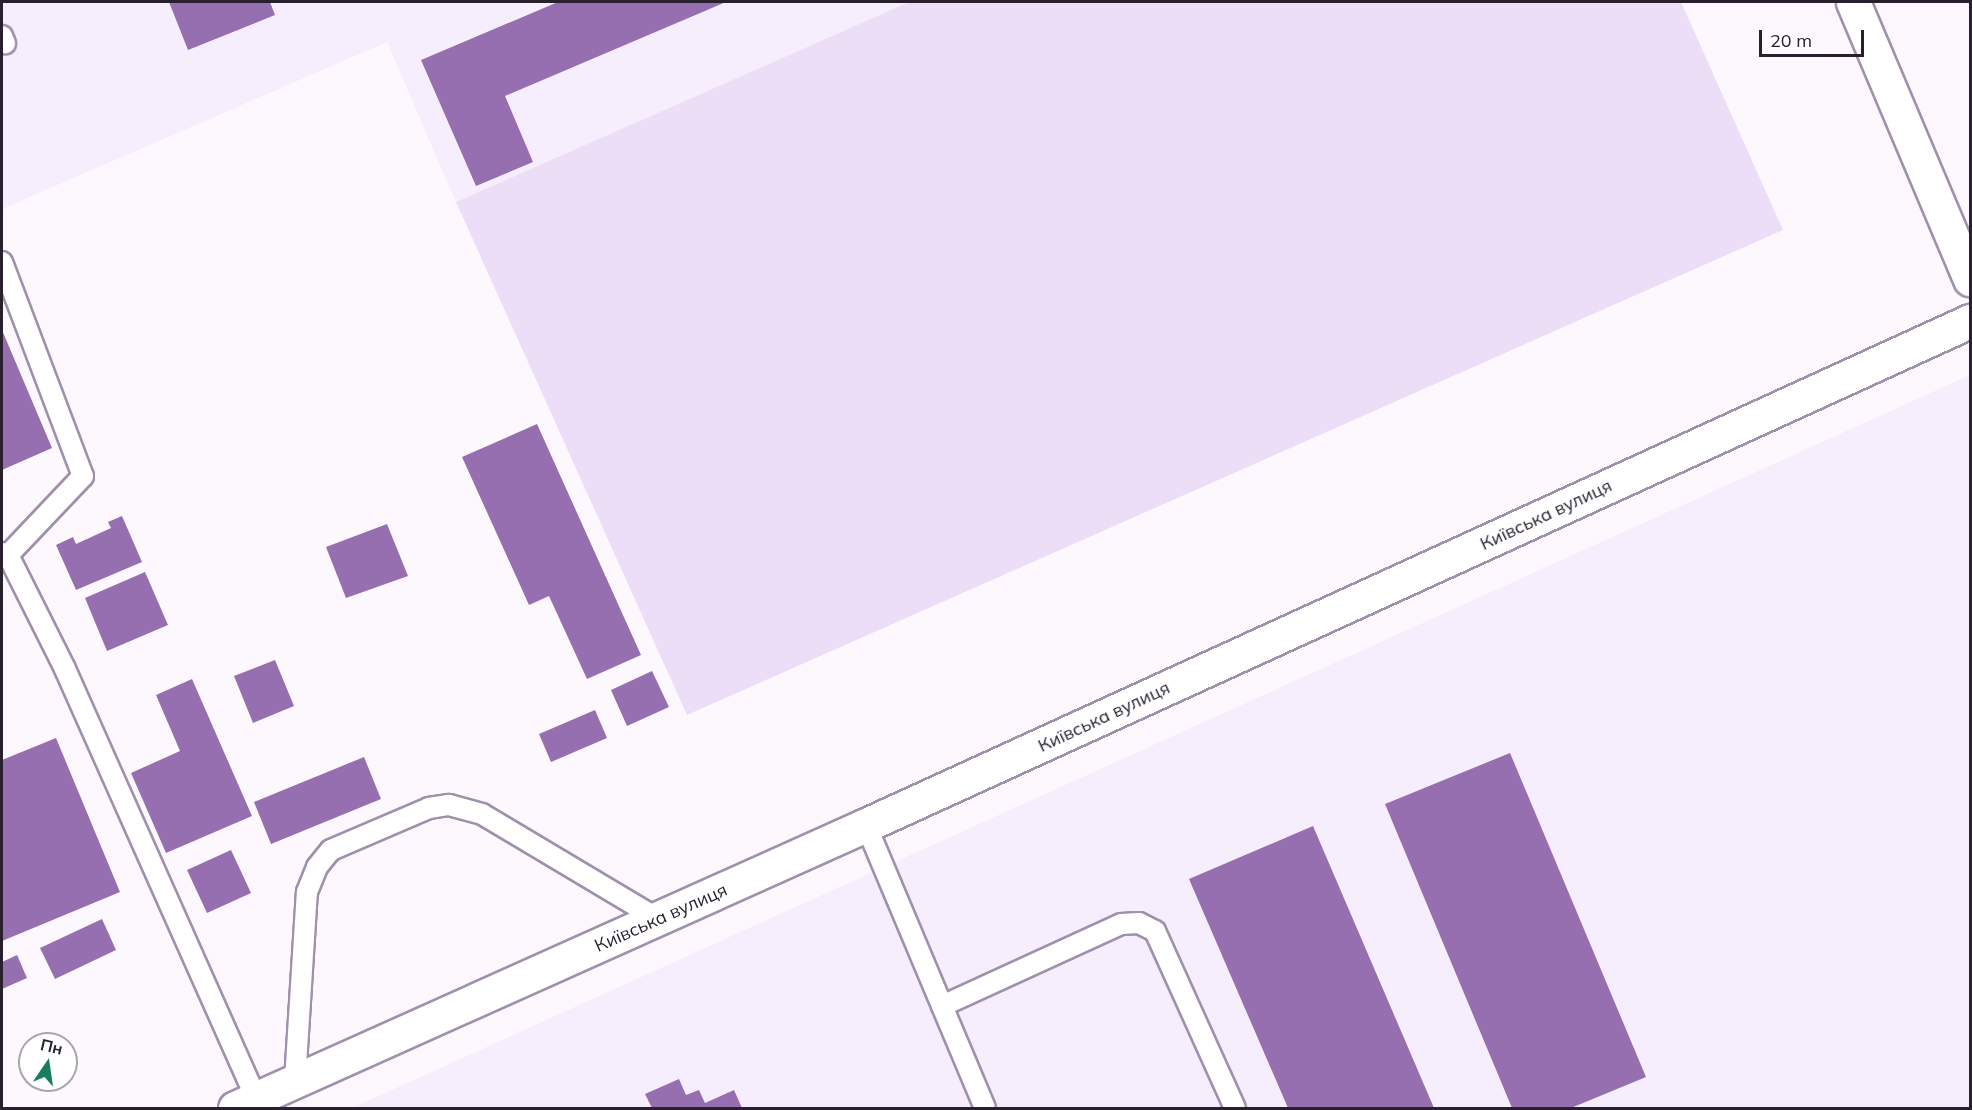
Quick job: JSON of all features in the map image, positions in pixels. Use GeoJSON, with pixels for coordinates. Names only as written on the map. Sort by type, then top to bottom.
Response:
{"type":"FeatureCollection","features":[{"type":"Feature","properties":{"kind":"main road"},"geometry":{"type":"LineString","coordinates":[[1853,2],[1971,279]]}},
{"type":"Feature","properties":{"kind":"main road","name":"Київська вулиця"},"geometry":{"type":"LineString","coordinates":[[251,1105],[296,1081],[866,825],[1971,321]]}},
{"type":"Feature","properties":{"kind":"lane"},"geometry":{"type":"LineString","coordinates":[[2,262],[83,476],[4,554],[69,679],[251,1105]]}},
{"type":"Feature","properties":{"kind":"lane"},"geometry":{"type":"LineString","coordinates":[[296,1081],[307,892],[317,867],[331,850],[429,808],[449,805],[482,814],[658,919]]}},
{"type":"Feature","properties":{"kind":"lane"},"geometry":{"type":"LineString","coordinates":[[866,825],[985,1108]]}},
{"type":"Feature","properties":{"kind":"lane"},"geometry":{"type":"LineString","coordinates":[[942,1006],[1121,924],[1139,923],[1155,931],[1235,1108]]}},
{"type":"Feature","properties":{"kind":"shaded area"},"geometry":{"type":"Polygon","coordinates":[[[2,2],[909,2],[456,202],[387,42],[2,209],[2,2]]]}},
{"type":"Feature","properties":{"kind":"shaded area"},"geometry":{"type":"Polygon","coordinates":[[[909,2],[1681,2],[1783,230],[687,715],[456,202],[909,2]]]}},
{"type":"Feature","properties":{"kind":"shaded area"},"geometry":{"type":"Polygon","coordinates":[[[1970,375],[1970,1108],[352,1108],[1970,375]]]}},
{"type":"Feature","properties":{"kind":"building"},"geometry":{"type":"Polygon","coordinates":[[[169,2],[270,2],[275,15],[188,50],[169,2]]]}},
{"type":"Feature","properties":{"kind":"building"},"geometry":{"type":"Polygon","coordinates":[[[558,2],[726,2],[505,96],[533,162],[476,186],[421,60],[558,2]]]}},
{"type":"Feature","properties":{"kind":"building"},"geometry":{"type":"Polygon","coordinates":[[[2,330],[52,448],[2,470],[2,330]]]}},
{"type":"Feature","properties":{"kind":"building"},"geometry":{"type":"Polygon","coordinates":[[[537,424],[641,655],[587,679],[549,596],[529,605],[462,457],[537,424]]]}},
{"type":"Feature","properties":{"kind":"building"},"geometry":{"type":"Polygon","coordinates":[[[122,516],[142,562],[76,590],[56,545],[73,537],[76,544],[111,528],[108,522],[122,516]]]}},
{"type":"Feature","properties":{"kind":"building"},"geometry":{"type":"Polygon","coordinates":[[[387,524],[408,576],[346,598],[326,547],[387,524]]]}},
{"type":"Feature","properties":{"kind":"building"},"geometry":{"type":"Polygon","coordinates":[[[145,572],[168,625],[107,651],[85,598],[145,572]]]}},
{"type":"Feature","properties":{"kind":"building"},"geometry":{"type":"Polygon","coordinates":[[[275,660],[294,706],[253,723],[234,676],[275,660]]]}},
{"type":"Feature","properties":{"kind":"building"},"geometry":{"type":"Polygon","coordinates":[[[652,671],[669,707],[627,726],[611,690],[652,671]]]}},
{"type":"Feature","properties":{"kind":"building"},"geometry":{"type":"Polygon","coordinates":[[[192,679],[252,816],[166,853],[131,773],[180,751],[156,695],[192,679]]]}},
{"type":"Feature","properties":{"kind":"building"},"geometry":{"type":"Polygon","coordinates":[[[595,710],[607,738],[551,762],[539,734],[595,710]]]}},
{"type":"Feature","properties":{"kind":"building"},"geometry":{"type":"Polygon","coordinates":[[[56,738],[120,892],[2,941],[2,760],[56,738]]]}},
{"type":"Feature","properties":{"kind":"building"},"geometry":{"type":"Polygon","coordinates":[[[1510,753],[1646,1077],[1571,1108],[1512,1108],[1385,804],[1510,753]]]}},
{"type":"Feature","properties":{"kind":"building"},"geometry":{"type":"Polygon","coordinates":[[[364,757],[381,799],[271,844],[254,802],[364,757]]]}},
{"type":"Feature","properties":{"kind":"building"},"geometry":{"type":"Polygon","coordinates":[[[1313,826],[1434,1108],[1288,1108],[1189,879],[1313,826]]]}},
{"type":"Feature","properties":{"kind":"building"},"geometry":{"type":"Polygon","coordinates":[[[231,850],[251,893],[207,913],[187,870],[231,850]]]}},
{"type":"Feature","properties":{"kind":"building"},"geometry":{"type":"Polygon","coordinates":[[[102,919],[116,950],[55,979],[40,948],[102,919]]]}},
{"type":"Feature","properties":{"kind":"building"},"geometry":{"type":"Polygon","coordinates":[[[17,955],[27,978],[2,989],[2,962],[17,955]]]}},
{"type":"Feature","properties":{"kind":"building"},"geometry":{"type":"Polygon","coordinates":[[[679,1079],[686,1095],[699,1090],[705,1103],[734,1090],[742,1108],[652,1108],[645,1094],[679,1079]]]}}]}
